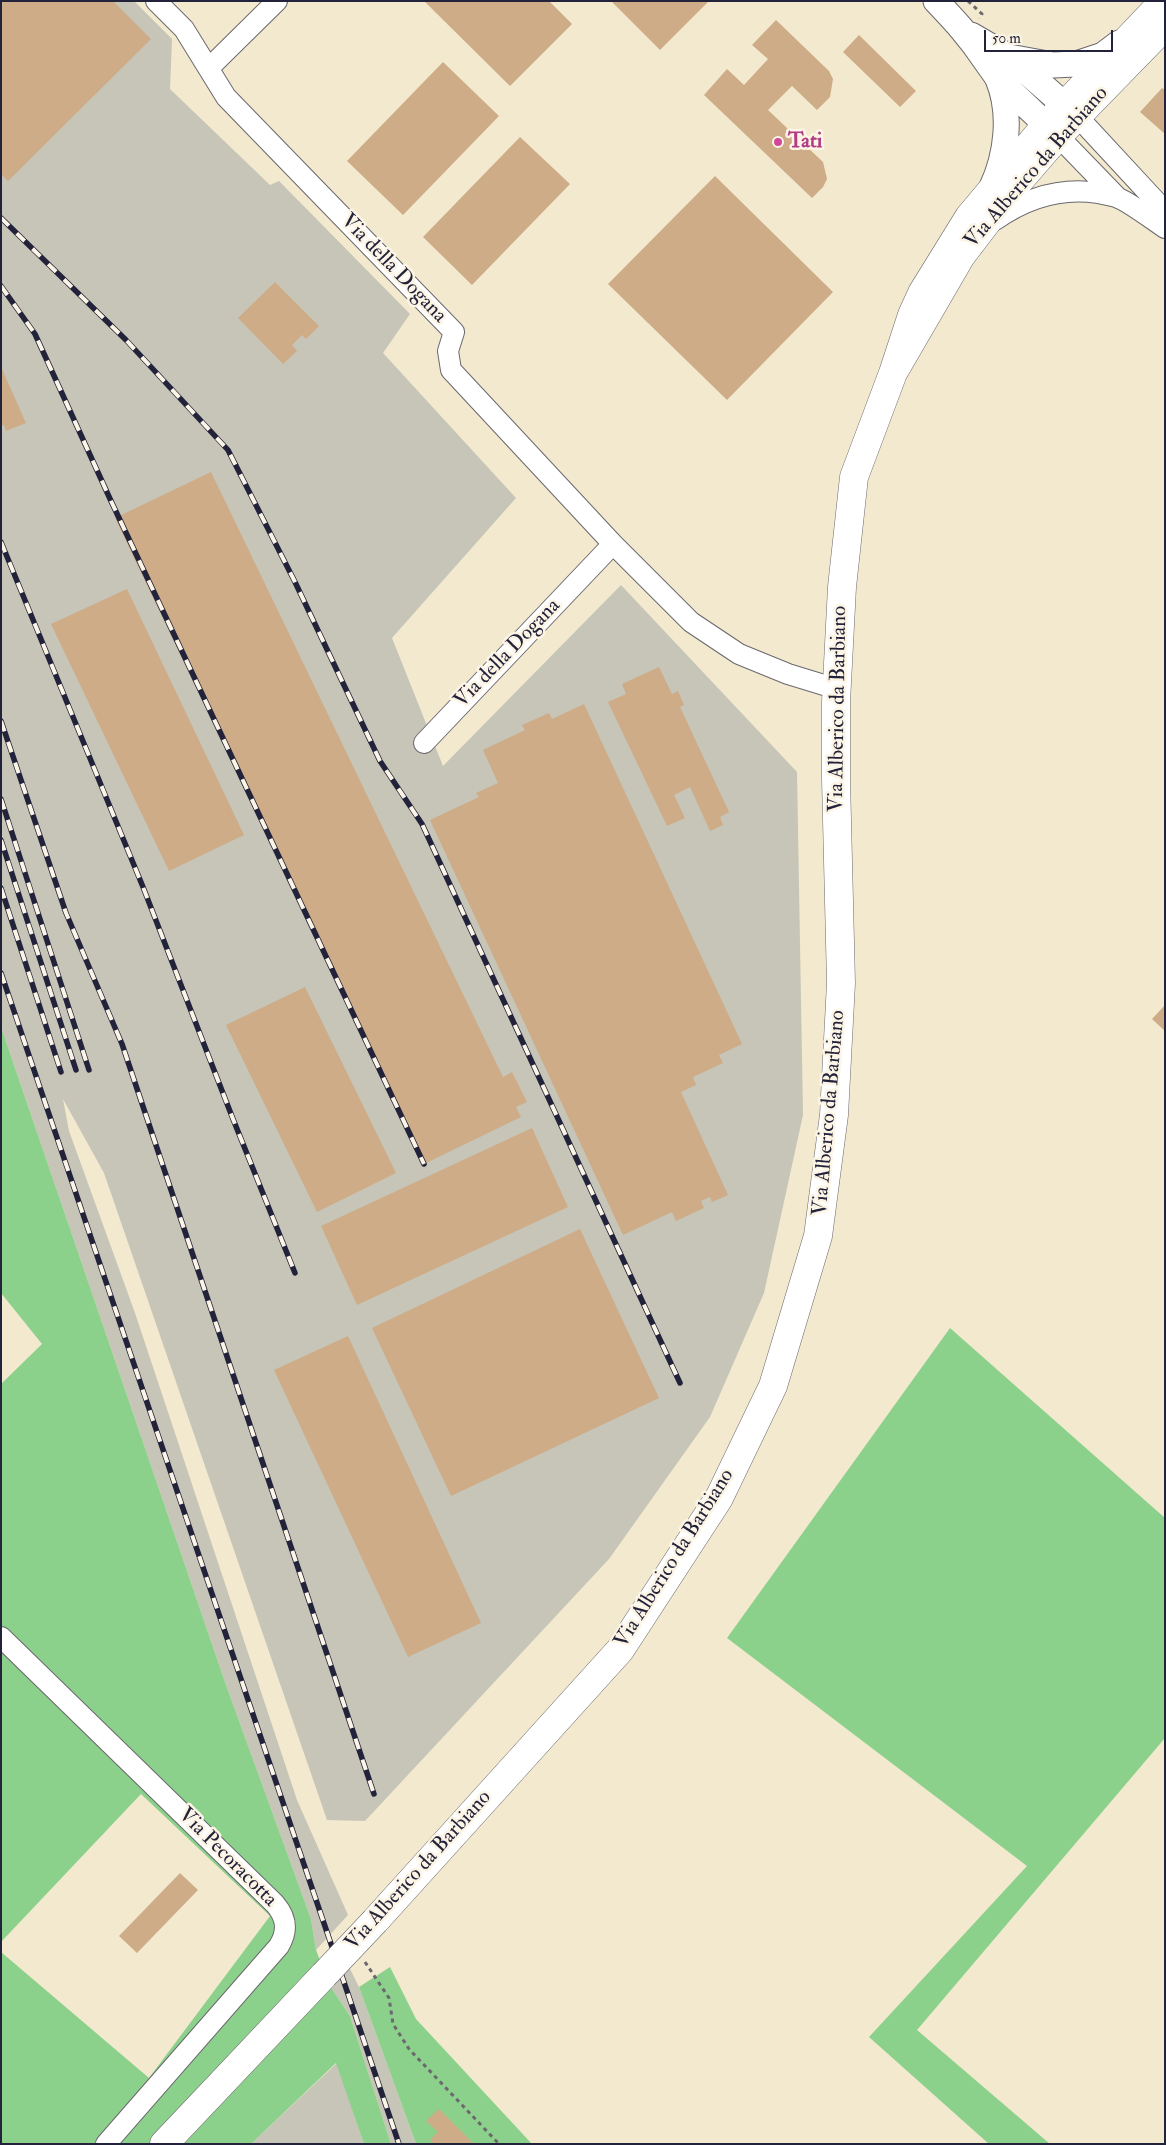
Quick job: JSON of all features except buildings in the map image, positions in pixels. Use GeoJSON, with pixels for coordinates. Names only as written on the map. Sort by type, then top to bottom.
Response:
{"type":"FeatureCollection","features":[{"type":"Feature","properties":{"kind":"main road","name":"Via Alberico da Barbiano"},"geometry":{"type":"LineString","coordinates":[[164,2144],[324,1976],[620,1650],[719,1498],[772,1386],[818,1236],[834,1115],[841,983],[836,778],[837,689],[842,587],[854,477],[893,373],[912,315],[922,293],[969,217],[988,194],[1152,27],[1164,1]]}},
{"type":"Feature","properties":{"kind":"main road","name":"Via Alberico da Barbiano"},"geometry":{"type":"LineString","coordinates":[[893,373],[961,256],[1014,188],[1061,121]]}},
{"type":"Feature","properties":{"kind":"street","name":"Via della Dogana"},"geometry":{"type":"LineString","coordinates":[[156,1],[184,29],[226,97],[454,332],[448,351],[451,370],[613,544],[691,622],[739,654],[788,674],[837,689]]}},
{"type":"Feature","properties":{"kind":"street"},"geometry":{"type":"LineString","coordinates":[[209,68],[278,1]]}},
{"type":"Feature","properties":{"kind":"street"},"geometry":{"type":"LineString","coordinates":[[936,1],[966,32],[998,79],[1006,113],[1005,146],[997,175],[988,194]]}},
{"type":"Feature","properties":{"kind":"street"},"geometry":{"type":"LineString","coordinates":[[966,32],[1009,57],[1053,65],[1076,64],[1103,55],[1152,27]]}},
{"type":"Feature","properties":{"kind":"street"},"geometry":{"type":"LineString","coordinates":[[1009,57],[1061,121],[1117,197],[1165,228]]}},
{"type":"Feature","properties":{"kind":"street"},"geometry":{"type":"LineString","coordinates":[[998,79],[1061,121],[1165,211]]}},
{"type":"Feature","properties":{"kind":"street"},"geometry":{"type":"LineString","coordinates":[[975,238],[1014,207],[1046,194],[1073,191],[1117,197]]}},
{"type":"Feature","properties":{"kind":"street","name":"Via della Dogana"},"geometry":{"type":"LineString","coordinates":[[424,742],[613,544]]}},
{"type":"Feature","properties":{"kind":"street","name":"Via Pecoracotta"},"geometry":{"type":"LineString","coordinates":[[1,1637],[275,1904],[285,1920],[286,1929],[279,1946],[106,2144]]}},
{"type":"Feature","properties":{"kind":"path"},"geometry":{"type":"LineString","coordinates":[[362,1958],[389,1998],[393,2024],[409,2048],[499,2144]]}},
{"type":"Feature","properties":{"kind":"shaded area"},"geometry":{"type":"Polygon","coordinates":[[[1,1],[134,1],[172,39],[170,89],[270,185],[279,181],[410,314],[383,353],[516,498],[392,638],[443,766],[621,585],[797,772],[803,1115],[764,1293],[710,1417],[609,1559],[365,1821],[327,1820],[104,1173],[63,1099],[69,1131],[135,1313],[297,1800],[348,1915],[316,1950],[311,1919],[226,1685],[1,1027],[1,1]]]}},
{"type":"Feature","properties":{"kind":"shaded area"},"geometry":{"type":"Polygon","coordinates":[[[349,1967],[359,1987],[416,2144],[391,2144],[350,2016],[330,1986],[349,1967]]]}},
{"type":"Feature","properties":{"kind":"shaded area"},"geometry":{"type":"Polygon","coordinates":[[[337,2063],[364,2144],[251,2144],[337,2063]]]}},
{"type":"Feature","properties":{"kind":"green space"},"geometry":{"type":"Polygon","coordinates":[[[1,1027],[226,1685],[311,1919],[316,1950],[330,1986],[350,2016],[391,2144],[364,2144],[336,2063],[251,2144],[1,2144],[1,1952],[149,2078],[270,1916],[141,1794],[1,1942],[1,1384],[42,1344],[1,1293],[1,1027]]]}},
{"type":"Feature","properties":{"kind":"green space"},"geometry":{"type":"Polygon","coordinates":[[[950,1328],[1165,1518],[1165,1738],[917,2030],[1050,2144],[989,2144],[869,2037],[1027,1866],[727,1638],[950,1328]]]}},
{"type":"Feature","properties":{"kind":"green space"},"geometry":{"type":"Polygon","coordinates":[[[390,1967],[416,2019],[532,2144],[416,2144],[359,1987],[390,1967]]]}},
{"type":"Feature","properties":{"kind":"railway"},"geometry":{"type":"LineString","coordinates":[[1,218],[126,340],[228,450],[295,582],[380,761],[422,824],[680,1383]]}},
{"type":"Feature","properties":{"kind":"railway"},"geometry":{"type":"LineString","coordinates":[[1,286],[35,334],[111,501],[424,1164]]}},
{"type":"Feature","properties":{"kind":"railway"},"geometry":{"type":"LineString","coordinates":[[1,542],[143,887],[295,1273]]}},
{"type":"Feature","properties":{"kind":"railway"},"geometry":{"type":"LineString","coordinates":[[1,721],[66,913],[122,1044],[374,1794]]}},
{"type":"Feature","properties":{"kind":"railway"},"geometry":{"type":"LineString","coordinates":[[1,799],[89,1070]]}},
{"type":"Feature","properties":{"kind":"railway"},"geometry":{"type":"LineString","coordinates":[[1,840],[76,1070]]}},
{"type":"Feature","properties":{"kind":"railway"},"geometry":{"type":"LineString","coordinates":[[1,888],[61,1072]]}},
{"type":"Feature","properties":{"kind":"railway"},"geometry":{"type":"LineString","coordinates":[[1,973],[399,2144]]}},
{"type":"Feature","properties":{"kind":"place","name":"Tati"},"geometry":{"type":"Point","coordinates":[778,142]}}]}
